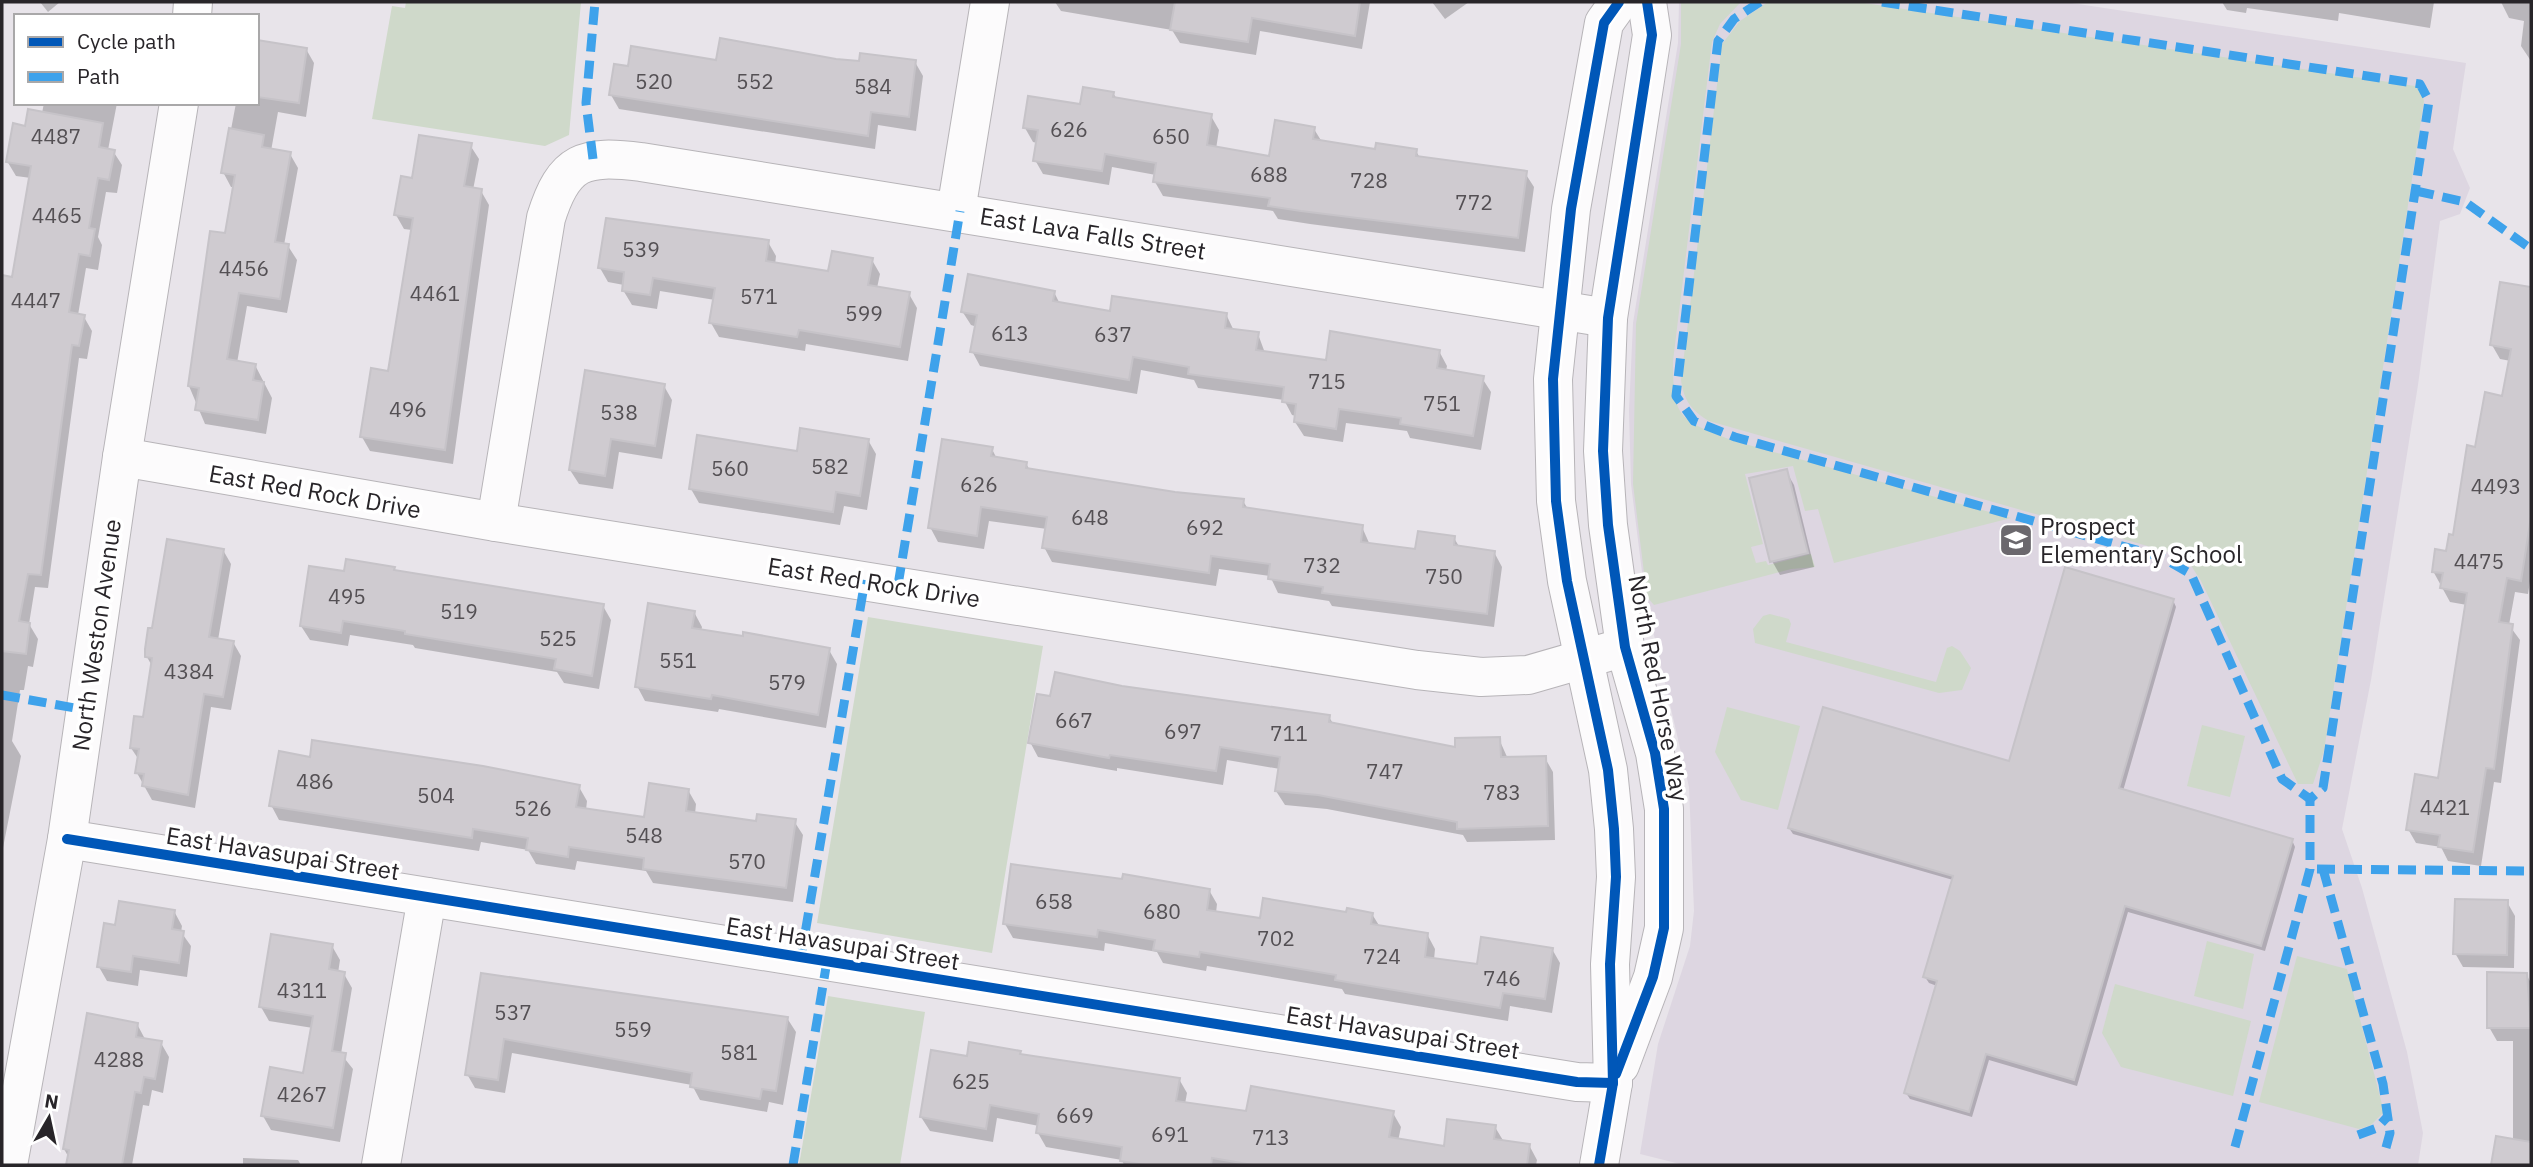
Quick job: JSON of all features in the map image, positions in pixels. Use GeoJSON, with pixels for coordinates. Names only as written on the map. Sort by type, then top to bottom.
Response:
{"type":"FeatureCollection","features":[{"type":"Feature","properties":{"kind":"street"},"geometry":{"type":"LineString","coordinates":[[956,211],[990,2]]}},
{"type":"Feature","properties":{"kind":"street","name":"North Red Horse Way"},"geometry":{"type":"LineString","coordinates":[[1613,1083],[1610,964],[1616,877],[1614,829],[1608,770],[1567,581],[1556,501],[1553,379],[1558,310],[1572,209],[1604,23],[1619,2]]}},
{"type":"Feature","properties":{"kind":"street","name":"North Red Horse Way"},"geometry":{"type":"LineString","coordinates":[[1599,1165],[1613,1083],[1653,977],[1664,928],[1664,809],[1655,753],[1625,647],[1608,525],[1603,451],[1608,318],[1652,35],[1647,2]]}},
{"type":"Feature","properties":{"kind":"street","name":"North Weston Avenue"},"geometry":{"type":"LineString","coordinates":[[8,1165],[67,839],[122,457],[179,105]]}},
{"type":"Feature","properties":{"kind":"street","name":"East Lava Falls Street"},"geometry":{"type":"LineString","coordinates":[[496,522],[546,218],[561,180],[593,159],[621,160],[956,211],[1608,318]]}},
{"type":"Feature","properties":{"kind":"street","name":"East Red Rock Drive"},"geometry":{"type":"LineString","coordinates":[[122,457],[496,522],[1417,670],[1481,677],[1516,676],[1584,661],[1625,647]]}},
{"type":"Feature","properties":{"kind":"street","name":"East Havasupai Street"},"geometry":{"type":"LineString","coordinates":[[67,839],[1577,1082],[1613,1083]]}},
{"type":"Feature","properties":{"kind":"street"},"geometry":{"type":"LineString","coordinates":[[381,1165],[426,897]]}},
{"type":"Feature","properties":{"kind":"shaded area","name":"Prospect Elementary School"},"geometry":{"type":"Polygon","coordinates":[[[1679,2],[2065,2],[2466,63],[2453,149],[2470,188],[2460,214],[2440,221],[2418,385],[2371,680],[2342,829],[2362,888],[2407,1052],[2423,1133],[2418,1165],[1684,1165],[1640,1154],[1658,1044],[1690,946],[1694,911],[1689,787],[1645,596],[1631,484],[1629,411],[1633,323],[1678,43],[1679,2]]]}},
{"type":"Feature","properties":{"kind":"green space"},"geometry":{"type":"Polygon","coordinates":[[[406,2],[581,2],[569,135],[545,146],[372,119],[392,6],[405,8],[406,2]]]}},
{"type":"Feature","properties":{"kind":"green space"},"geometry":{"type":"Polygon","coordinates":[[[1681,2],[1741,2],[1720,24],[1712,42],[1673,361],[1675,395],[1682,414],[1700,427],[1731,440],[2011,518],[1834,563],[1818,509],[1805,511],[1793,466],[1745,474],[1763,544],[1751,547],[1756,563],[1766,561],[1768,565],[1811,554],[1815,567],[1791,569],[1654,605],[1647,597],[1633,484],[1636,324],[1681,44],[1681,2]]]}},
{"type":"Feature","properties":{"kind":"green space"},"geometry":{"type":"Polygon","coordinates":[[[1768,2],[1858,2],[2415,86],[2422,92],[2424,101],[2324,751],[2313,784],[2298,784],[2201,581],[2190,564],[2172,553],[1709,421],[1689,404],[1681,380],[1722,44],[1740,21],[1768,2]]]}},
{"type":"Feature","properties":{"kind":"green space"},"geometry":{"type":"Polygon","coordinates":[[[1770,614],[1789,619],[1791,624],[1786,642],[1936,682],[1947,648],[1952,646],[1960,651],[1971,668],[1962,690],[1939,693],[1755,643],[1753,629],[1763,616],[1770,614]]]}},
{"type":"Feature","properties":{"kind":"green space"},"geometry":{"type":"Polygon","coordinates":[[[868,617],[1043,646],[992,953],[817,923],[868,617]]]}},
{"type":"Feature","properties":{"kind":"green space"},"geometry":{"type":"Polygon","coordinates":[[[1727,707],[1800,726],[1778,810],[1741,800],[1715,752],[1727,707]]]}},
{"type":"Feature","properties":{"kind":"green space"},"geometry":{"type":"Polygon","coordinates":[[[2202,725],[2245,736],[2230,797],[2187,786],[2202,725]]]}},
{"type":"Feature","properties":{"kind":"green space"},"geometry":{"type":"Polygon","coordinates":[[[2207,941],[2254,954],[2243,1009],[2194,996],[2207,941]]]}},
{"type":"Feature","properties":{"kind":"green space"},"geometry":{"type":"Polygon","coordinates":[[[2297,956],[2347,969],[2384,1112],[2371,1125],[2359,1129],[2259,1102],[2297,956]]]}},
{"type":"Feature","properties":{"kind":"green space"},"geometry":{"type":"Polygon","coordinates":[[[2115,984],[2251,1021],[2233,1096],[2121,1067],[2102,1033],[2115,984]]]}},
{"type":"Feature","properties":{"kind":"green space"},"geometry":{"type":"Polygon","coordinates":[[[828,996],[925,1012],[900,1165],[799,1165],[828,996]]]}},
{"type":"Feature","properties":{"kind":"building"},"geometry":{"type":"Polygon","coordinates":[[[1175,2],[1360,2],[1355,36],[1252,18],[1248,42],[1170,30],[1175,2]]]}},
{"type":"Feature","properties":{"kind":"building"},"geometry":{"type":"Polygon","coordinates":[[[720,38],[836,59],[859,61],[860,53],[916,60],[909,117],[871,112],[868,136],[609,95],[614,64],[628,66],[631,46],[716,60],[720,38]]]}},
{"type":"Feature","properties":{"kind":"building"},"geometry":{"type":"Polygon","coordinates":[[[259,40],[307,48],[299,103],[259,97],[259,40]]]}},
{"type":"Feature","properties":{"kind":"building"},"geometry":{"type":"Polygon","coordinates":[[[1083,87],[1114,92],[1113,97],[1212,114],[1207,145],[1269,156],[1275,120],[1315,127],[1313,139],[1375,149],[1376,143],[1417,149],[1416,156],[1527,171],[1518,238],[1268,206],[1270,198],[1153,182],[1156,163],[1105,154],[1102,171],[1033,161],[1038,130],[1023,128],[1028,96],[1080,104],[1083,87]]]}},
{"type":"Feature","properties":{"kind":"building"},"geometry":{"type":"Polygon","coordinates":[[[28,109],[103,123],[99,147],[115,150],[109,180],[98,178],[89,228],[95,229],[90,256],[79,254],[69,312],[85,315],[79,346],[72,345],[41,575],[28,574],[19,621],[30,623],[26,654],[2,651],[2,275],[12,277],[31,166],[6,162],[13,123],[25,126],[28,109]]]}},
{"type":"Feature","properties":{"kind":"building"},"geometry":{"type":"Polygon","coordinates":[[[229,128],[264,135],[262,147],[291,152],[275,242],[289,244],[280,299],[239,293],[227,359],[256,364],[253,380],[264,382],[258,420],[195,410],[199,388],[188,386],[210,231],[225,233],[235,175],[221,173],[229,128]]]}},
{"type":"Feature","properties":{"kind":"building"},"geometry":{"type":"Polygon","coordinates":[[[419,135],[472,143],[464,186],[482,189],[445,450],[360,437],[371,368],[388,371],[413,218],[394,215],[401,176],[412,178],[419,135]]]}},
{"type":"Feature","properties":{"kind":"building"},"geometry":{"type":"Polygon","coordinates":[[[606,218],[769,240],[766,261],[828,271],[832,251],[873,258],[868,285],[910,292],[900,347],[799,330],[797,337],[709,323],[715,288],[653,278],[650,295],[622,291],[624,272],[598,268],[606,218]]]}},
{"type":"Feature","properties":{"kind":"building"},"geometry":{"type":"Polygon","coordinates":[[[968,274],[1055,291],[1053,301],[1110,311],[1112,296],[1227,313],[1225,328],[1259,332],[1256,350],[1326,360],[1330,331],[1440,350],[1437,368],[1484,376],[1473,436],[1400,424],[1401,418],[1339,409],[1336,429],[1294,422],[1296,404],[1282,402],[1284,387],[1188,374],[1189,367],[1133,357],[1129,380],[970,352],[977,315],[961,312],[968,274]]]}},
{"type":"Feature","properties":{"kind":"building"},"geometry":{"type":"Polygon","coordinates":[[[2500,282],[2531,287],[2531,517],[2521,581],[2507,578],[2499,622],[2513,624],[2494,769],[2486,768],[2473,852],[2438,847],[2440,835],[2406,830],[2415,774],[2438,778],[2467,593],[2440,588],[2443,573],[2432,572],[2435,549],[2446,551],[2449,534],[2453,535],[2467,445],[2475,447],[2485,392],[2502,396],[2511,349],[2490,345],[2500,282]]]}},
{"type":"Feature","properties":{"kind":"building"},"geometry":{"type":"Polygon","coordinates":[[[585,370],[665,384],[655,446],[611,439],[605,476],[569,470],[585,370]]]}},
{"type":"Feature","properties":{"kind":"building"},"geometry":{"type":"Polygon","coordinates":[[[800,428],[869,439],[860,496],[836,492],[833,512],[689,489],[697,435],[797,451],[800,428]]]}},
{"type":"Feature","properties":{"kind":"building"},"geometry":{"type":"Polygon","coordinates":[[[942,439],[993,447],[991,456],[1027,462],[1026,468],[1175,492],[1244,499],[1243,507],[1363,525],[1361,542],[1415,549],[1418,531],[1455,536],[1454,545],[1495,551],[1487,614],[1322,593],[1323,587],[1268,579],[1270,564],[1211,556],[1209,573],[1042,548],[1047,517],[981,507],[977,536],[928,528],[942,439]]]}},
{"type":"Feature","properties":{"kind":"building"},"geometry":{"type":"Polygon","coordinates":[[[1787,469],[1808,553],[1770,562],[1749,478],[1787,469]]]}},
{"type":"Feature","properties":{"kind":"building"},"geometry":{"type":"Polygon","coordinates":[[[167,539],[224,549],[209,637],[234,641],[223,697],[204,694],[188,795],[142,786],[144,774],[135,773],[139,749],[130,748],[134,716],[143,717],[152,658],[145,657],[145,649],[148,628],[152,628],[167,539]]]}},
{"type":"Feature","properties":{"kind":"building"},"geometry":{"type":"Polygon","coordinates":[[[346,559],[395,567],[394,570],[604,604],[592,676],[554,669],[556,659],[405,634],[405,631],[343,621],[341,633],[300,626],[309,566],[344,571],[346,559]]]}},
{"type":"Feature","properties":{"kind":"building"},"geometry":{"type":"Polygon","coordinates":[[[2065,567],[2174,599],[2119,788],[2293,839],[2261,946],[2125,906],[2074,1080],[1986,1054],[1969,1112],[1904,1093],[1937,981],[1923,977],[1953,876],[1788,828],[1823,707],[2009,761],[2065,567]]]}},
{"type":"Feature","properties":{"kind":"building"},"geometry":{"type":"Polygon","coordinates":[[[648,603],[695,611],[692,628],[743,636],[743,632],[830,648],[818,715],[712,695],[711,699],[635,687],[648,603]]]}},
{"type":"Feature","properties":{"kind":"building"},"geometry":{"type":"Polygon","coordinates":[[[1055,672],[1122,686],[1330,715],[1329,722],[1455,747],[1455,738],[1500,737],[1501,757],[1546,756],[1548,826],[1457,829],[1457,822],[1318,795],[1275,791],[1280,757],[1220,747],[1216,771],[1110,755],[1109,758],[1028,743],[1037,694],[1050,696],[1055,672]]]}},
{"type":"Feature","properties":{"kind":"building"},"geometry":{"type":"Polygon","coordinates":[[[312,740],[483,766],[580,785],[576,807],[644,817],[649,783],[689,789],[686,811],[756,821],[757,814],[796,819],[786,888],[643,869],[644,858],[569,847],[568,857],[526,850],[528,838],[473,829],[472,838],[269,806],[279,751],[310,757],[312,740]]]}},
{"type":"Feature","properties":{"kind":"building"},"geometry":{"type":"Polygon","coordinates":[[[1011,864],[1122,879],[1123,874],[1210,889],[1207,910],[1260,918],[1263,898],[1346,912],[1347,908],[1373,913],[1371,924],[1428,933],[1425,957],[1477,964],[1481,937],[1553,948],[1545,999],[1503,993],[1500,1008],[1335,980],[1336,975],[1200,952],[1199,957],[1153,950],[1155,940],[1098,930],[1097,937],[1003,924],[1011,864]]]}},
{"type":"Feature","properties":{"kind":"building"},"geometry":{"type":"Polygon","coordinates":[[[2455,899],[2508,900],[2507,955],[2453,954],[2455,899]]]}},
{"type":"Feature","properties":{"kind":"building"},"geometry":{"type":"Polygon","coordinates":[[[119,901],[175,910],[172,929],[184,931],[179,963],[133,956],[131,972],[97,967],[104,923],[115,925],[119,901]]]}},
{"type":"Feature","properties":{"kind":"building"},"geometry":{"type":"Polygon","coordinates":[[[271,934],[333,944],[329,969],[345,972],[332,1051],[346,1053],[333,1128],[261,1116],[270,1067],[303,1073],[313,1016],[259,1007],[271,934]]]}},
{"type":"Feature","properties":{"kind":"building"},"geometry":{"type":"Polygon","coordinates":[[[2487,972],[2527,973],[2531,1028],[2487,1028],[2487,972]]]}},
{"type":"Feature","properties":{"kind":"building"},"geometry":{"type":"Polygon","coordinates":[[[481,973],[788,1017],[776,1091],[762,1089],[760,1099],[690,1087],[692,1073],[504,1039],[498,1080],[465,1075],[481,973]]]}},
{"type":"Feature","properties":{"kind":"building"},"geometry":{"type":"Polygon","coordinates":[[[87,1013],[138,1023],[136,1037],[162,1041],[155,1079],[144,1077],[141,1093],[135,1092],[122,1165],[66,1165],[69,1150],[63,1149],[87,1013]]]}},
{"type":"Feature","properties":{"kind":"building"},"geometry":{"type":"Polygon","coordinates":[[[969,1042],[1021,1051],[1020,1054],[1180,1078],[1176,1101],[1246,1111],[1251,1086],[1394,1111],[1389,1137],[1444,1146],[1447,1119],[1496,1125],[1494,1139],[1530,1144],[1527,1165],[1253,1165],[1212,1158],[1211,1165],[1145,1165],[1120,1161],[1122,1147],[1036,1133],[1039,1114],[990,1105],[986,1129],[920,1117],[931,1050],[967,1056],[969,1042]]]}},
{"type":"Feature","properties":{"kind":"building"},"geometry":{"type":"Polygon","coordinates":[[[2496,1136],[2531,1142],[2531,1165],[2491,1165],[2496,1136]]]}},
{"type":"Feature","properties":{"kind":"marked path"},"geometry":{"type":"LineString","coordinates":[[593,159],[586,103],[595,2]]}},
{"type":"Feature","properties":{"kind":"marked path"},"geometry":{"type":"LineString","coordinates":[[1760,2],[1734,19],[1718,41],[1676,396],[1694,421],[1735,437],[2161,557],[2191,574],[2282,779],[2310,799],[2323,788],[2429,101],[2420,84],[1882,2]]}},
{"type":"Feature","properties":{"kind":"marked path"},"geometry":{"type":"LineString","coordinates":[[2416,191],[2465,202],[2531,249]]}},
{"type":"Feature","properties":{"kind":"marked path"},"geometry":{"type":"LineString","coordinates":[[898,585],[960,211]]}},
{"type":"Feature","properties":{"kind":"marked path"},"geometry":{"type":"LineString","coordinates":[[801,957],[865,580]]}},
{"type":"Feature","properties":{"kind":"marked path"},"geometry":{"type":"LineString","coordinates":[[2,695],[86,710]]}},
{"type":"Feature","properties":{"kind":"marked path"},"geometry":{"type":"LineString","coordinates":[[2235,1147],[2310,869],[2310,799]]}},
{"type":"Feature","properties":{"kind":"marked path"},"geometry":{"type":"LineString","coordinates":[[2317,869],[2531,871]]}},
{"type":"Feature","properties":{"kind":"marked path"},"geometry":{"type":"LineString","coordinates":[[2323,869],[2383,1084],[2390,1133],[2384,1155]]}},
{"type":"Feature","properties":{"kind":"marked path"},"geometry":{"type":"LineString","coordinates":[[793,1165],[827,961]]}},
{"type":"Feature","properties":{"kind":"marked path"},"geometry":{"type":"LineString","coordinates":[[2358,1135],[2377,1128],[2389,1115]]}},
{"type":"Feature","properties":{"kind":"cycle path"},"geometry":{"type":"LineString","coordinates":[[1599,1165],[1613,1083],[1610,964],[1616,877],[1614,829],[1608,770],[1567,581],[1556,501],[1553,379],[1571,209],[1604,23],[1619,2]]}},
{"type":"Feature","properties":{"kind":"cycle path"},"geometry":{"type":"LineString","coordinates":[[1616,1074],[1653,977],[1664,928],[1664,809],[1655,753],[1625,647],[1608,525],[1603,451],[1608,318],[1652,35],[1647,2]]}},
{"type":"Feature","properties":{"kind":"cycle path"},"geometry":{"type":"LineString","coordinates":[[67,839],[1577,1082],[1613,1083]]}},
{"type":"Feature","properties":{"kind":"place","name":"Prospect Elementary School"},"geometry":{"type":"Point","coordinates":[2016,540]}}]}
